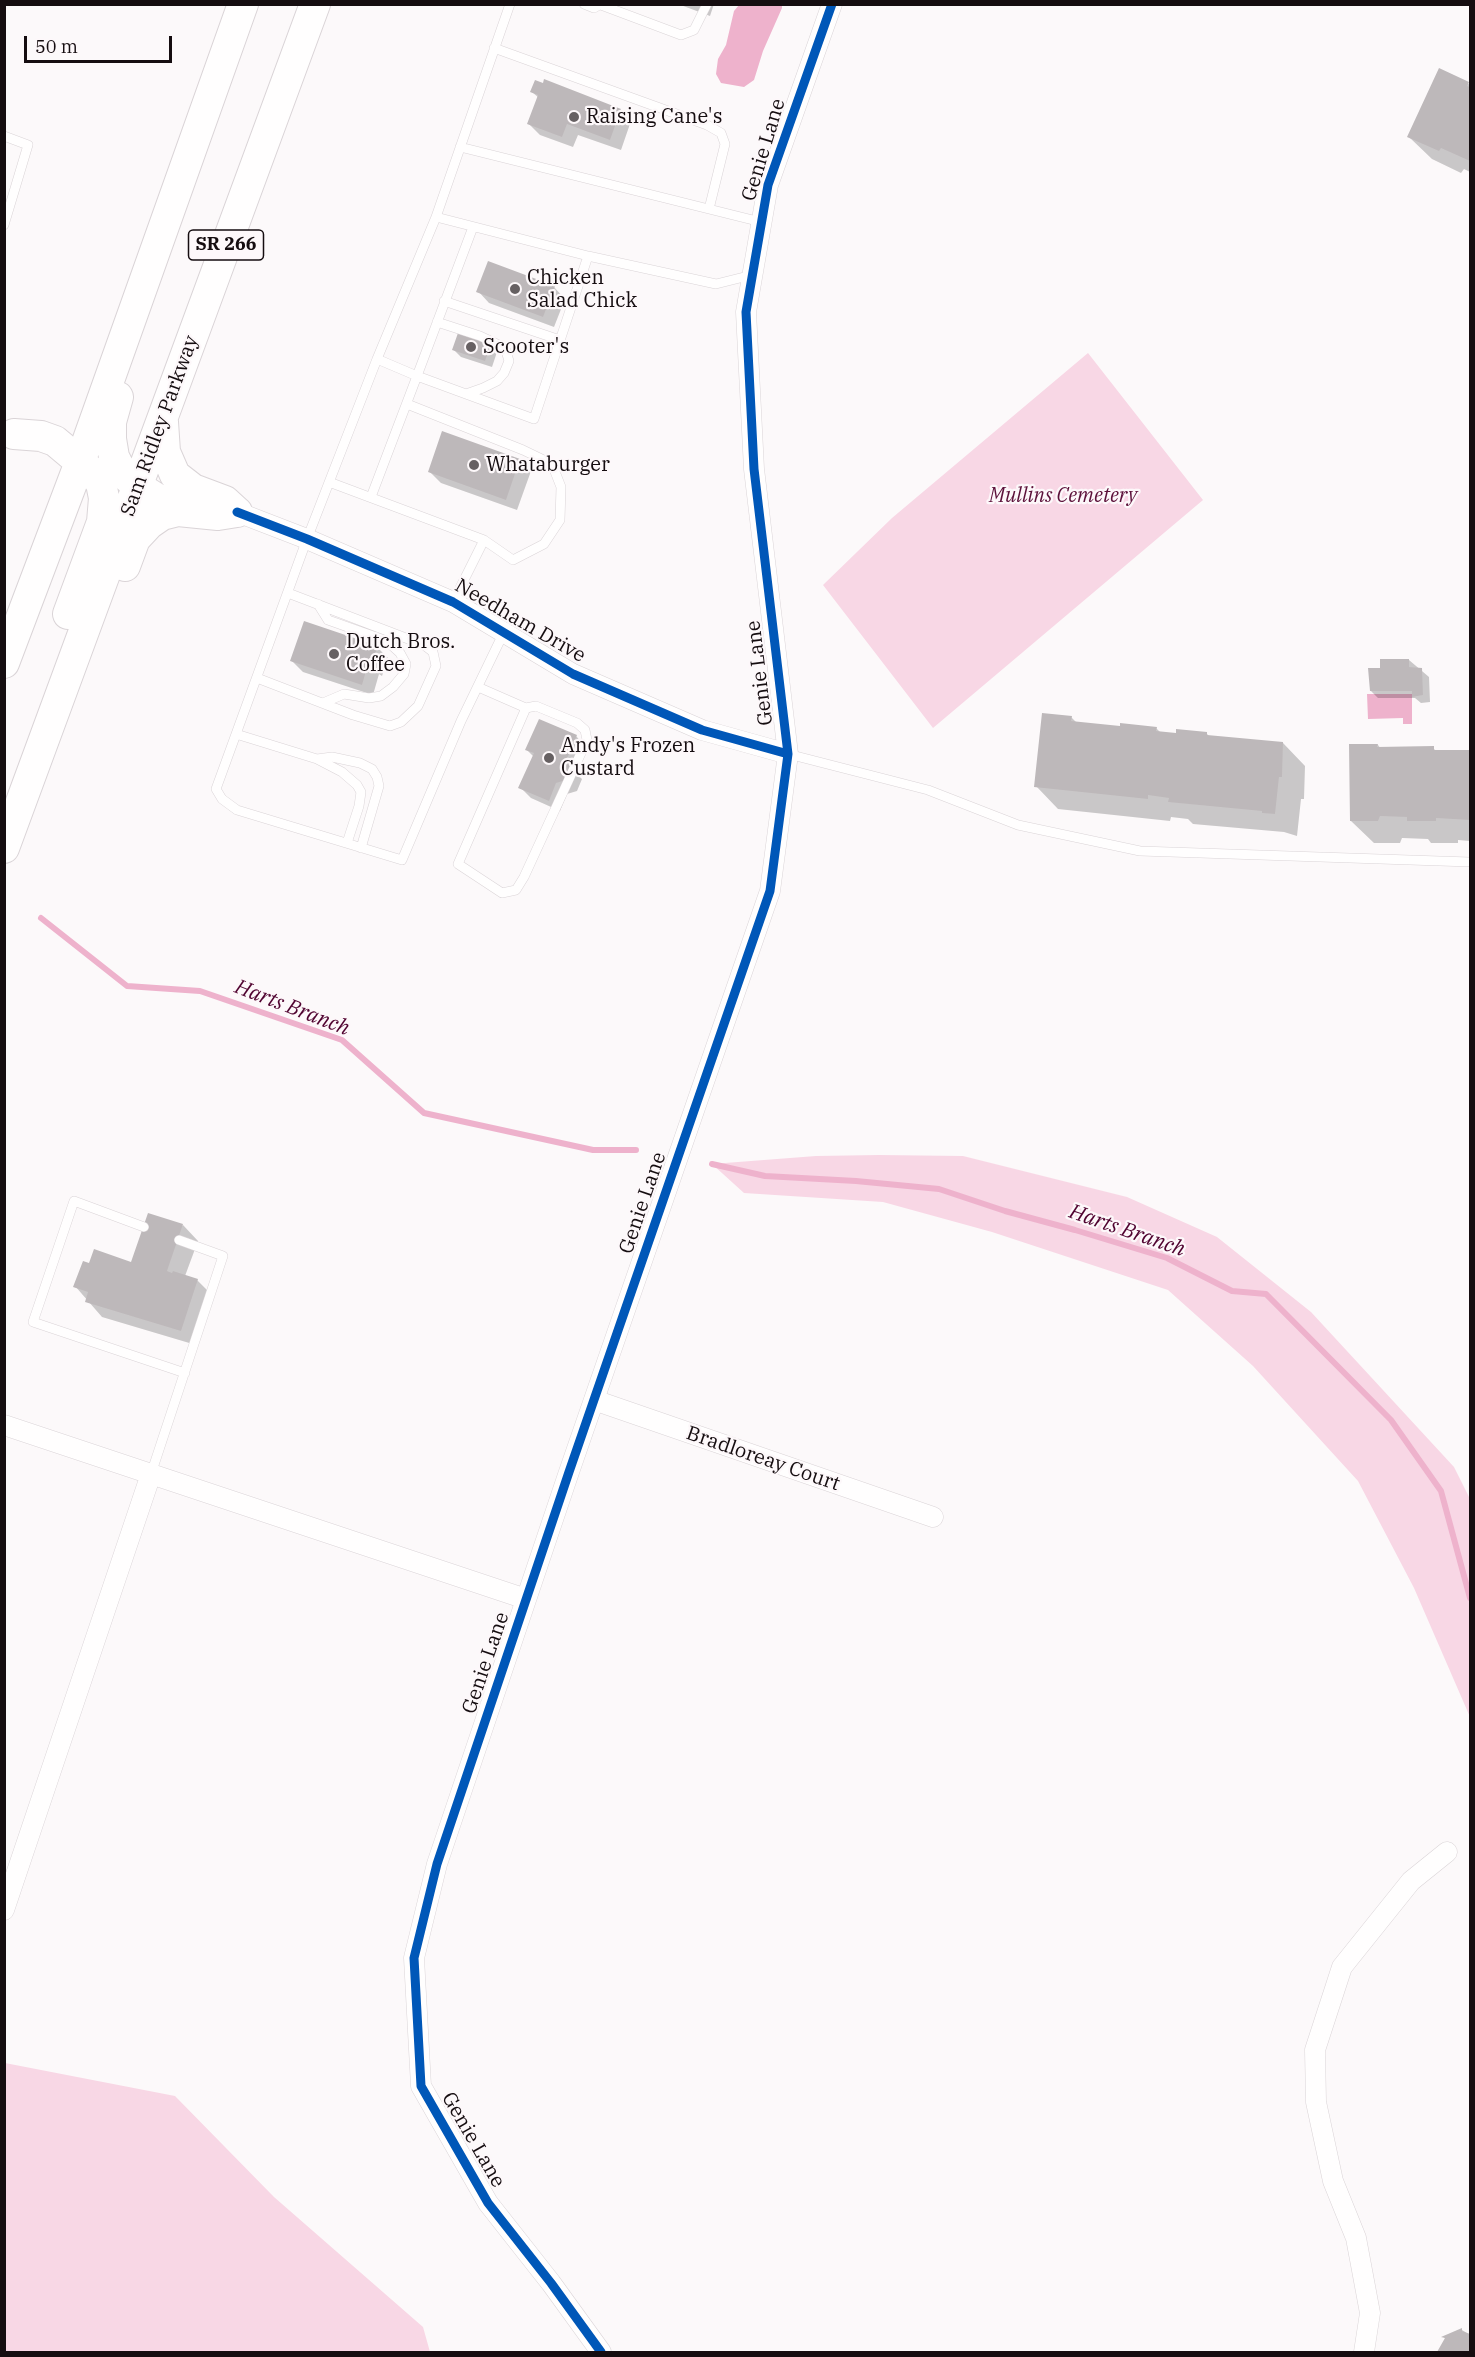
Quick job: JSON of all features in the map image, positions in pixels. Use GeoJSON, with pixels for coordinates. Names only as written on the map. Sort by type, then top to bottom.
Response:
{"type":"FeatureCollection","features":[{"type":"Feature","properties":{"kind":"main road","name":"SR 266"},"geometry":{"type":"LineString","coordinates":[[4,663],[80,462],[243,4]]}},
{"type":"Feature","properties":{"kind":"main road","name":"Sam Ridley Parkway"},"geometry":{"type":"LineString","coordinates":[[4,848],[315,4]]}},
{"type":"Feature","properties":{"kind":"main road"},"geometry":{"type":"LineString","coordinates":[[188,158],[197,174],[111,422],[114,457],[121,471],[137,486],[156,498],[197,513]]}},
{"type":"Feature","properties":{"kind":"main road"},"geometry":{"type":"LineString","coordinates":[[163,418],[165,452],[175,475],[193,489],[225,501],[237,512]]}},
{"type":"Feature","properties":{"kind":"main road"},"geometry":{"type":"LineString","coordinates":[[9,433],[41,436],[55,441],[100,483],[104,498],[102,522],[44,679],[16,769],[21,803]]}},
{"type":"Feature","properties":{"kind":"main road"},"geometry":{"type":"LineString","coordinates":[[9,433],[48,457],[57,473],[62,509]]}},
{"type":"Feature","properties":{"kind":"main road"},"geometry":{"type":"LineString","coordinates":[[21,803],[41,781],[55,750],[135,539],[149,524],[162,515],[178,511],[218,515],[237,512]]}},
{"type":"Feature","properties":{"kind":"street","name":"Genie Lane"},"geometry":{"type":"LineString","coordinates":[[601,2352],[551,2283],[488,2203],[421,2086],[414,1958],[438,1864],[526,1599],[770,891],[788,754],[754,469],[746,312],[768,185],[832,4]]}},
{"type":"Feature","properties":{"kind":"street","name":"Needham Drive"},"geometry":{"type":"LineString","coordinates":[[237,512],[307,539],[453,602],[573,674],[702,730],[788,754]]}},
{"type":"Feature","properties":{"kind":"street","name":"Bradloreay Court"},"geometry":{"type":"LineString","coordinates":[[594,1400],[933,1517]]}},
{"type":"Feature","properties":{"kind":"street"},"geometry":{"type":"LineString","coordinates":[[4,1425],[526,1599]]}},
{"type":"Feature","properties":{"kind":"street"},"geometry":{"type":"LineString","coordinates":[[4,1910],[151,1474]]}},
{"type":"Feature","properties":{"kind":"street"},"geometry":{"type":"LineString","coordinates":[[1364,2352],[1370,2313],[1356,2238],[1333,2181],[1316,2102],[1315,2050],[1342,1967],[1411,1881],[1447,1852]]}},
{"type":"Feature","properties":{"kind":"lane"},"geometry":{"type":"LineString","coordinates":[[504,632],[461,721],[402,861],[237,810],[222,799],[216,789],[307,539],[377,359],[436,217],[510,4]]}},
{"type":"Feature","properties":{"kind":"lane"},"geometry":{"type":"LineString","coordinates":[[584,4],[594,8],[601,5],[681,35],[694,30],[707,4]]}},
{"type":"Feature","properties":{"kind":"lane"},"geometry":{"type":"LineString","coordinates":[[494,48],[707,125],[721,133],[725,144],[709,209]]}},
{"type":"Feature","properties":{"kind":"lane"},"geometry":{"type":"LineString","coordinates":[[4,136],[28,145],[4,225]]}},
{"type":"Feature","properties":{"kind":"lane"},"geometry":{"type":"LineString","coordinates":[[460,147],[762,222]]}},
{"type":"Feature","properties":{"kind":"lane"},"geometry":{"type":"LineString","coordinates":[[436,217],[588,256],[716,284],[752,275]]}},
{"type":"Feature","properties":{"kind":"lane"},"geometry":{"type":"LineString","coordinates":[[370,497],[473,226]]}},
{"type":"Feature","properties":{"kind":"lane"},"geometry":{"type":"LineString","coordinates":[[377,359],[534,419],[588,256]]}},
{"type":"Feature","properties":{"kind":"lane"},"geometry":{"type":"LineString","coordinates":[[444,301],[560,340]]}},
{"type":"Feature","properties":{"kind":"lane"},"geometry":{"type":"LineString","coordinates":[[436,322],[480,336],[506,351],[509,361],[504,373],[497,381],[466,394]]}},
{"type":"Feature","properties":{"kind":"lane"},"geometry":{"type":"LineString","coordinates":[[329,482],[484,540],[513,560],[544,544],[560,520],[561,488],[552,464],[523,450],[407,404]]}},
{"type":"Feature","properties":{"kind":"lane"},"geometry":{"type":"LineString","coordinates":[[453,602],[484,540]]}},
{"type":"Feature","properties":{"kind":"lane"},"geometry":{"type":"LineString","coordinates":[[257,678],[390,726],[401,722],[418,706],[436,666],[433,652],[424,645],[288,593]]}},
{"type":"Feature","properties":{"kind":"lane"},"geometry":{"type":"LineString","coordinates":[[318,604],[328,620],[387,641],[400,652],[406,664],[404,674],[381,696],[369,698],[344,694],[322,703]]}},
{"type":"Feature","properties":{"kind":"lane"},"geometry":{"type":"LineString","coordinates":[[478,687],[526,708],[536,706],[577,723],[585,730],[587,740],[524,877],[516,890],[502,893],[458,864],[526,708]]}},
{"type":"Feature","properties":{"kind":"lane"},"geometry":{"type":"LineString","coordinates":[[236,734],[317,759],[342,772],[357,784],[361,792],[359,806],[347,843]]}},
{"type":"Feature","properties":{"kind":"lane"},"geometry":{"type":"LineString","coordinates":[[788,754],[928,790],[1018,825],[1140,851],[1470,862]]}},
{"type":"Feature","properties":{"kind":"lane"},"geometry":{"type":"LineString","coordinates":[[317,759],[332,757],[360,763],[372,769],[377,777],[379,786],[375,804],[361,848]]}},
{"type":"Feature","properties":{"kind":"lane"},"geometry":{"type":"LineString","coordinates":[[144,1227],[74,1202],[33,1322],[185,1373]]}},
{"type":"Feature","properties":{"kind":"lane"},"geometry":{"type":"LineString","coordinates":[[151,1474],[223,1256],[179,1240]]}},
{"type":"Feature","properties":{"kind":"green space","name":"Mullins Cemetery"},"geometry":{"type":"Polygon","coordinates":[[[1088,353],[1203,500],[933,728],[823,585],[892,518],[1088,353]]]}},
{"type":"Feature","properties":{"kind":"green space"},"geometry":{"type":"Polygon","coordinates":[[[816,1156],[963,1156],[1127,1197],[1217,1237],[1311,1312],[1454,1467],[1470,1499],[1470,1717],[1414,1588],[1358,1481],[1253,1366],[1168,1290],[992,1232],[883,1202],[744,1193],[712,1164],[816,1156]]]}},
{"type":"Feature","properties":{"kind":"green space"},"geometry":{"type":"Polygon","coordinates":[[[5,2063],[175,2096],[274,2197],[423,2327],[430,2352],[5,2352],[5,2063]]]}},
{"type":"Feature","properties":{"kind":"shaded area"},"geometry":{"type":"Polygon","coordinates":[[[739,5],[782,5],[754,80],[744,87],[721,83],[716,74],[718,59],[726,45],[734,11],[739,5]]]}},
{"type":"Feature","properties":{"kind":"shaded area"},"geometry":{"type":"Polygon","coordinates":[[[1367,694],[1412,694],[1412,724],[1403,724],[1403,718],[1368,719],[1367,694]]]}},
{"type":"Feature","properties":{"kind":"building"},"geometry":{"type":"Polygon","coordinates":[[[1439,68],[1469,82],[1467,86],[1470,87],[1470,161],[1441,148],[1439,151],[1407,137],[1439,68]]]}},
{"type":"Feature","properties":{"kind":"building","name":"Raising Cane's"},"geometry":{"type":"Polygon","coordinates":[[[544,79],[621,109],[610,140],[567,124],[562,137],[527,124],[538,95],[530,92],[535,80],[543,83],[544,79]]]}},
{"type":"Feature","properties":{"kind":"building","name":"Chicken Salad Chick"},"geometry":{"type":"Polygon","coordinates":[[[488,261],[555,286],[543,317],[476,292],[488,261]]]}},
{"type":"Feature","properties":{"kind":"building","name":"Scooter's"},"geometry":{"type":"Polygon","coordinates":[[[458,333],[491,344],[485,361],[452,350],[458,333]]]}},
{"type":"Feature","properties":{"kind":"building","name":"Whataburger"},"geometry":{"type":"Polygon","coordinates":[[[442,431],[520,459],[506,500],[428,472],[442,431]]]}},
{"type":"Feature","properties":{"kind":"building","name":"Dutch Bros. Coffee"},"geometry":{"type":"Polygon","coordinates":[[[304,621],[378,646],[371,666],[368,664],[362,685],[290,661],[304,621]]]}},
{"type":"Feature","properties":{"kind":"building"},"geometry":{"type":"Polygon","coordinates":[[[1380,659],[1409,659],[1409,667],[1422,668],[1423,695],[1412,697],[1412,691],[1370,691],[1368,668],[1380,668],[1380,659]]]}},
{"type":"Feature","properties":{"kind":"building"},"geometry":{"type":"Polygon","coordinates":[[[1042,713],[1072,716],[1071,721],[1120,726],[1120,723],[1157,727],[1156,731],[1176,733],[1176,729],[1207,732],[1207,735],[1283,742],[1282,777],[1279,777],[1275,814],[1168,802],[1169,798],[1148,795],[1148,799],[1034,787],[1042,713]]]}},
{"type":"Feature","properties":{"kind":"building","name":"Andy's Frozen Custard"},"geometry":{"type":"Polygon","coordinates":[[[539,719],[577,735],[565,763],[572,766],[566,780],[556,783],[549,801],[518,788],[534,753],[525,750],[539,719]]]}},
{"type":"Feature","properties":{"kind":"building"},"geometry":{"type":"Polygon","coordinates":[[[1349,744],[1378,744],[1377,747],[1434,746],[1434,750],[1470,750],[1470,820],[1436,818],[1436,821],[1407,821],[1407,817],[1380,816],[1378,821],[1350,821],[1349,744]]]}},
{"type":"Feature","properties":{"kind":"building"},"geometry":{"type":"Polygon","coordinates":[[[148,1213],[183,1224],[167,1271],[198,1279],[181,1331],[85,1302],[88,1292],[73,1287],[83,1261],[89,1263],[94,1249],[131,1262],[148,1213]]]}},
{"type":"Feature","properties":{"kind":"building"},"geometry":{"type":"Polygon","coordinates":[[[1462,2328],[1462,2331],[1470,2334],[1470,2352],[1437,2352],[1445,2338],[1441,2337],[1462,2328]]]}},
{"type":"Feature","properties":{"kind":"waterway","name":"Harts Branch"},"geometry":{"type":"LineString","coordinates":[[41,918],[127,986],[200,991],[342,1040],[424,1113],[593,1150],[636,1150]]}},
{"type":"Feature","properties":{"kind":"waterway","name":"Harts Branch"},"geometry":{"type":"LineString","coordinates":[[712,1164],[765,1176],[939,1189],[1005,1211],[1167,1258],[1232,1291],[1266,1294],[1391,1420],[1441,1491],[1470,1598]]}},
{"type":"Feature","properties":{"kind":"cycle path"},"geometry":{"type":"LineString","coordinates":[[601,2352],[551,2283],[488,2203],[421,2086],[414,1958],[437,1864],[569,1472],[770,891],[788,754],[754,469],[746,312],[768,185],[832,4]]}},
{"type":"Feature","properties":{"kind":"cycle path"},"geometry":{"type":"LineString","coordinates":[[237,512],[307,539],[453,602],[573,674],[702,730],[788,754]]}},
{"type":"Feature","properties":{"kind":"place","name":"Raising Cane's"},"geometry":{"type":"Point","coordinates":[574,117]}},
{"type":"Feature","properties":{"kind":"place","name":"Chicken Salad Chick"},"geometry":{"type":"Point","coordinates":[515,289]}},
{"type":"Feature","properties":{"kind":"place","name":"Scooter's"},"geometry":{"type":"Point","coordinates":[471,347]}},
{"type":"Feature","properties":{"kind":"place","name":"Whataburger"},"geometry":{"type":"Point","coordinates":[474,465]}},
{"type":"Feature","properties":{"kind":"place","name":"Dutch Bros. Coffee"},"geometry":{"type":"Point","coordinates":[334,654]}},
{"type":"Feature","properties":{"kind":"place","name":"Andy's Frozen Custard"},"geometry":{"type":"Point","coordinates":[549,758]}}]}
